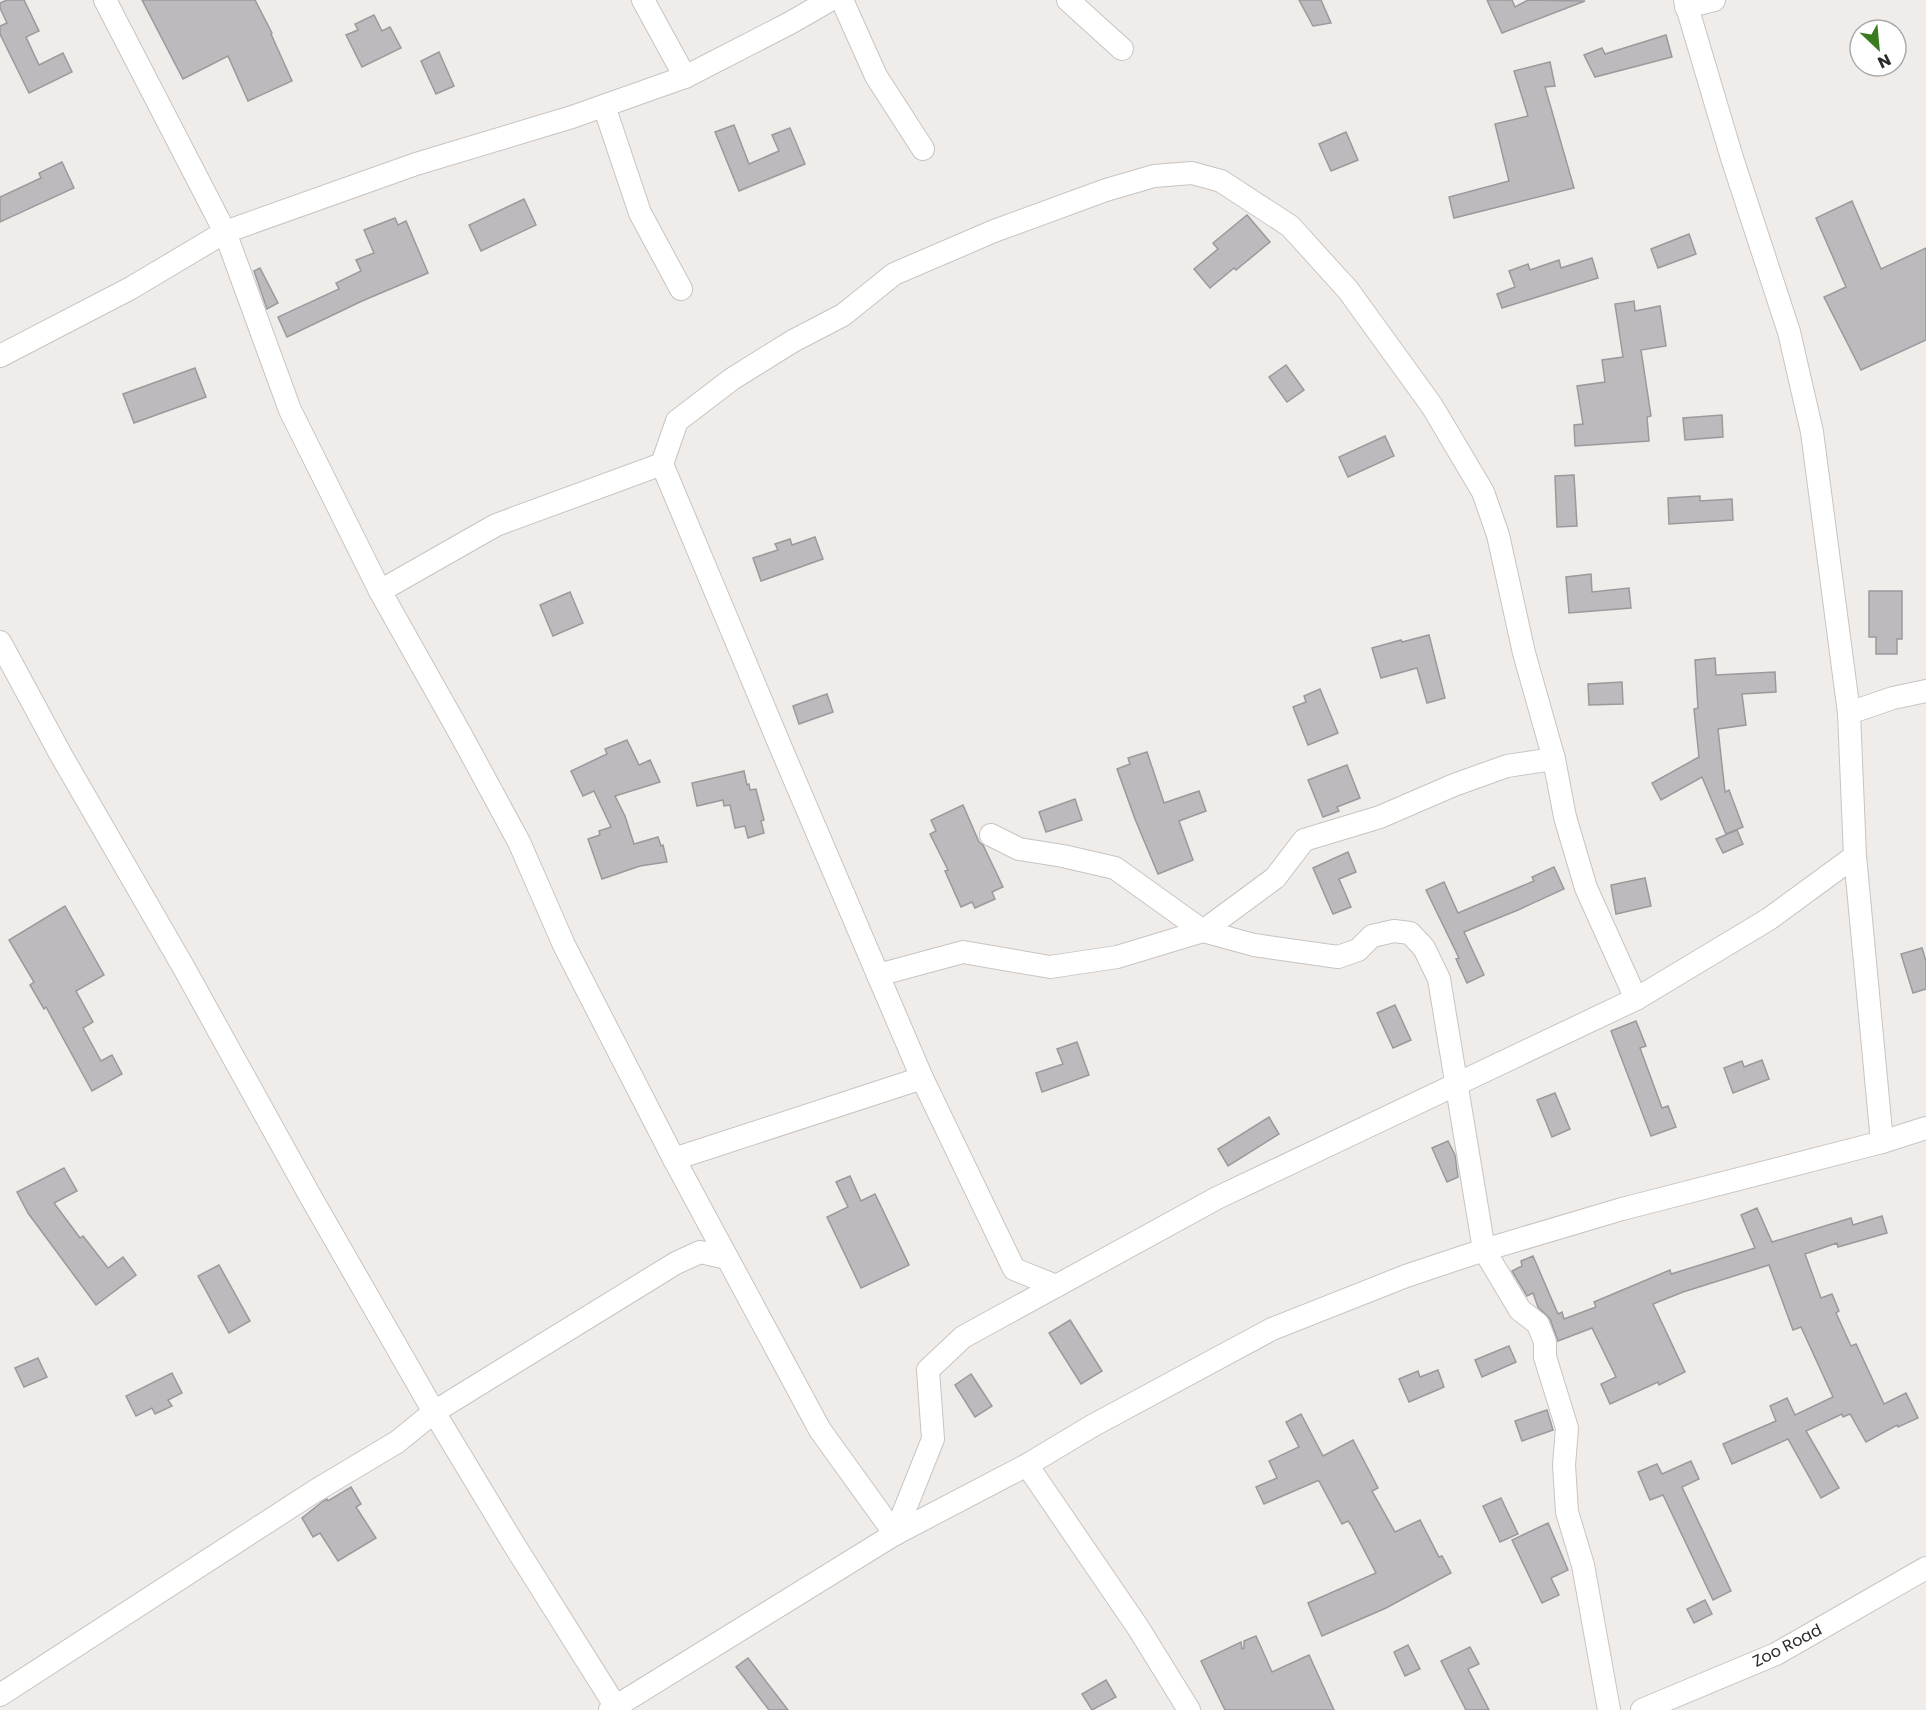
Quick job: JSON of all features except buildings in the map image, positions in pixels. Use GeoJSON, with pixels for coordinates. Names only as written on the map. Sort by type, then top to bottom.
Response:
{"type":"FeatureCollection","features":[{"type":"Feature","properties":{"kind":"street"},"geometry":{"type":"LineString","coordinates":[[105,0],[225,232],[290,410],[380,591],[519,842],[564,945],[674,1159],[820,1430],[895,1534]]}},
{"type":"Feature","properties":{"kind":"street"},"geometry":{"type":"LineString","coordinates":[[643,0],[685,77]]}},
{"type":"Feature","properties":{"kind":"street"},"geometry":{"type":"LineString","coordinates":[[0,356],[131,288],[225,232],[416,164],[573,117],[685,77],[830,0]]}},
{"type":"Feature","properties":{"kind":"street"},"geometry":{"type":"LineString","coordinates":[[842,0],[876,76],[923,149]]}},
{"type":"Feature","properties":{"kind":"street"},"geometry":{"type":"LineString","coordinates":[[1068,0],[1122,49]]}},
{"type":"Feature","properties":{"kind":"street"},"geometry":{"type":"LineString","coordinates":[[1714,0],[1685,3],[1732,158],[1789,332],[1812,432],[1849,713],[1855,856],[1882,1142]]}},
{"type":"Feature","properties":{"kind":"street"},"geometry":{"type":"LineString","coordinates":[[604,106],[640,213],[681,290]]}},
{"type":"Feature","properties":{"kind":"street"},"geometry":{"type":"LineString","coordinates":[[1056,1286],[1014,1269],[922,1078],[663,464],[677,421],[732,379],[793,340],[843,315],[894,274],[994,231],[1106,190],[1154,176],[1192,173],[1221,181],[1290,226],[1348,290],[1432,406],[1483,492],[1498,535],[1524,654],[1554,759],[1565,817],[1586,888],[1636,999]]}},
{"type":"Feature","properties":{"kind":"street"},"geometry":{"type":"LineString","coordinates":[[380,591],[496,525],[663,464]]}},
{"type":"Feature","properties":{"kind":"street"},"geometry":{"type":"LineString","coordinates":[[0,642],[61,754],[434,1412],[613,1708],[895,1534],[1028,1466],[1092,1426],[1272,1329],[1406,1276],[1484,1250],[1622,1209],[1882,1142],[1926,1128]]}},
{"type":"Feature","properties":{"kind":"street"},"geometry":{"type":"LineString","coordinates":[[1849,713],[1893,698],[1926,691]]}},
{"type":"Feature","properties":{"kind":"street"},"geometry":{"type":"LineString","coordinates":[[878,975],[963,952],[1050,967],[1117,957],[1203,931],[1275,878],[1304,840],[1380,817],[1454,785],[1507,766],[1554,759]]}},
{"type":"Feature","properties":{"kind":"street"},"geometry":{"type":"LineString","coordinates":[[991,835],[1018,849],[1115,868],[1203,931],[1254,945],[1338,957],[1358,950],[1372,936],[1394,932],[1410,933],[1424,948],[1439,979],[1484,1250],[1520,1310],[1538,1324],[1545,1342],[1545,1357],[1567,1428],[1563,1465],[1567,1512],[1583,1565],[1609,1710]]}},
{"type":"Feature","properties":{"kind":"street"},"geometry":{"type":"LineString","coordinates":[[895,1534],[933,1438],[928,1370],[963,1337],[1217,1198],[1636,999],[1769,919],[1855,856]]}},
{"type":"Feature","properties":{"kind":"street"},"geometry":{"type":"LineString","coordinates":[[674,1159],[922,1078]]}},
{"type":"Feature","properties":{"kind":"street"},"geometry":{"type":"LineString","coordinates":[[0,1695],[305,1497],[397,1442],[434,1412],[676,1263],[700,1252],[727,1258]]}},
{"type":"Feature","properties":{"kind":"street"},"geometry":{"type":"LineString","coordinates":[[1028,1466],[1139,1629],[1189,1710]]}},
{"type":"Feature","properties":{"kind":"street","name":"Zoo Road"},"geometry":{"type":"LineString","coordinates":[[1642,1710],[1776,1654],[1926,1568]]}}]}
